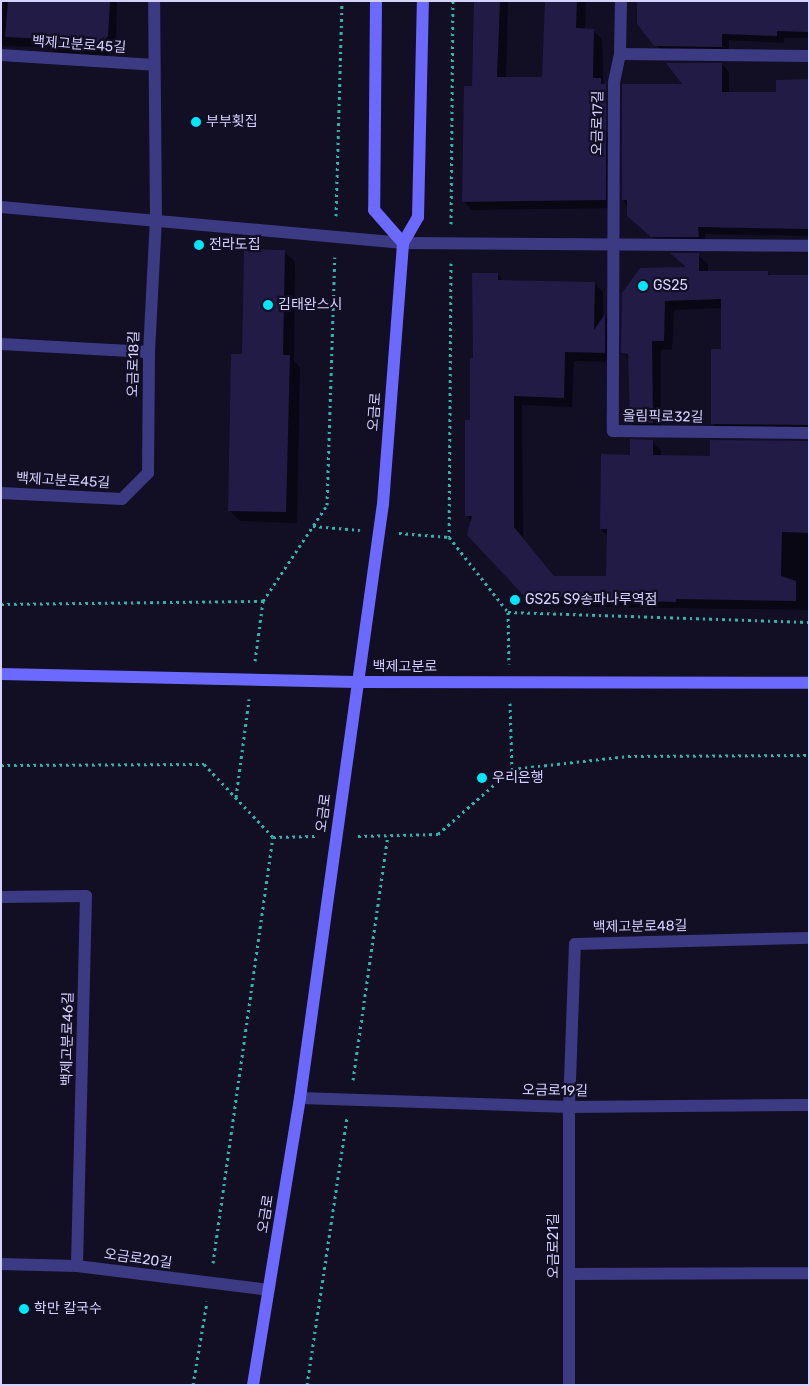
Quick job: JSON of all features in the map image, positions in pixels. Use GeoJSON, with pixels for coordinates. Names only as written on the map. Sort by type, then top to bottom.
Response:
{"type":"FeatureCollection","features":[{"type":"Feature","properties":{"kind":"main road"},"geometry":{"type":"LineString","coordinates":[[376,1],[374,210],[403,243]]}},
{"type":"Feature","properties":{"kind":"main road","name":"오금로"},"geometry":{"type":"LineString","coordinates":[[253,1385],[300,1098],[356,682],[383,504],[403,243],[418,217],[423,1]]}},
{"type":"Feature","properties":{"kind":"main road","name":"백제고분로"},"geometry":{"type":"LineString","coordinates":[[1,674],[356,682],[809,683]]}},
{"type":"Feature","properties":{"kind":"street","name":"오금로18길"},"geometry":{"type":"LineString","coordinates":[[122,499],[148,473],[149,352],[156,219],[154,1]]}},
{"type":"Feature","properties":{"kind":"street","name":"오금로17길"},"geometry":{"type":"LineString","coordinates":[[614,245],[614,83],[620,54],[621,1]]}},
{"type":"Feature","properties":{"kind":"street"},"geometry":{"type":"LineString","coordinates":[[620,54],[809,56]]}},
{"type":"Feature","properties":{"kind":"street","name":"백제고분로45길"},"geometry":{"type":"LineString","coordinates":[[1,55],[154,65]]}},
{"type":"Feature","properties":{"kind":"street"},"geometry":{"type":"LineString","coordinates":[[1,207],[156,219],[336,240],[451,244],[809,246]]}},
{"type":"Feature","properties":{"kind":"street","name":"올림픽로32길"},"geometry":{"type":"LineString","coordinates":[[614,245],[613,431],[809,433]]}},
{"type":"Feature","properties":{"kind":"street"},"geometry":{"type":"LineString","coordinates":[[1,344],[149,352]]}},
{"type":"Feature","properties":{"kind":"street","name":"백제고분로45길"},"geometry":{"type":"LineString","coordinates":[[1,493],[122,499]]}},
{"type":"Feature","properties":{"kind":"street","name":"백제고분로46길"},"geometry":{"type":"LineString","coordinates":[[1,897],[86,896],[77,1266]]}},
{"type":"Feature","properties":{"kind":"street","name":"백제고분로48길"},"geometry":{"type":"LineString","coordinates":[[569,1107],[575,944],[809,938]]}},
{"type":"Feature","properties":{"kind":"street","name":"오금로19길"},"geometry":{"type":"LineString","coordinates":[[300,1098],[569,1107],[809,1105]]}},
{"type":"Feature","properties":{"kind":"street","name":"오금로21길"},"geometry":{"type":"LineString","coordinates":[[569,1107],[569,1385]]}},
{"type":"Feature","properties":{"kind":"street","name":"오금로20길"},"geometry":{"type":"LineString","coordinates":[[1,1264],[77,1266],[269,1290]]}},
{"type":"Feature","properties":{"kind":"street"},"geometry":{"type":"LineString","coordinates":[[569,1274],[809,1273]]}},
{"type":"Feature","properties":{"kind":"path"},"geometry":{"type":"LineString","coordinates":[[1,604],[263,601],[327,505],[342,1]]}},
{"type":"Feature","properties":{"kind":"path"},"geometry":{"type":"LineString","coordinates":[[453,1],[449,537],[508,612],[809,622]]}},
{"type":"Feature","properties":{"kind":"path"},"geometry":{"type":"LineString","coordinates":[[388,835],[438,834],[512,769],[628,756],[809,756]]}},
{"type":"Feature","properties":{"kind":"path"},"geometry":{"type":"LineString","coordinates":[[1,765],[204,764],[273,838],[210,1284],[193,1385]]}},
{"type":"Feature","properties":{"kind":"building"},"geometry":{"type":"Polygon","coordinates":[[[8,1],[110,1],[108,36],[96,49],[46,47],[47,39],[5,37],[8,1]]]}},
{"type":"Feature","properties":{"kind":"building"},"geometry":{"type":"Polygon","coordinates":[[[474,1],[500,1],[497,77],[542,77],[545,1],[577,1],[576,28],[594,29],[593,78],[601,78],[601,84],[606,84],[606,200],[462,202],[464,86],[472,86],[474,1]]]}},
{"type":"Feature","properties":{"kind":"building"},"geometry":{"type":"Polygon","coordinates":[[[637,1],[809,1],[809,32],[777,31],[777,36],[722,34],[722,47],[654,46],[637,24],[637,1]]]}},
{"type":"Feature","properties":{"kind":"building"},"geometry":{"type":"Polygon","coordinates":[[[666,63],[722,63],[722,92],[776,92],[776,80],[809,79],[809,229],[698,227],[699,237],[651,237],[627,216],[627,200],[622,200],[622,84],[682,84],[666,63]]]}},
{"type":"Feature","properties":{"kind":"building"},"geometry":{"type":"Polygon","coordinates":[[[244,249],[285,250],[283,355],[290,355],[286,512],[228,511],[231,354],[242,354],[244,249]]]}},
{"type":"Feature","properties":{"kind":"building"},"geometry":{"type":"Polygon","coordinates":[[[670,253],[699,253],[699,271],[768,271],[768,275],[809,275],[809,425],[711,424],[711,349],[721,349],[721,299],[665,301],[664,341],[652,341],[653,423],[630,423],[628,354],[621,353],[622,293],[640,268],[686,267],[670,253]]]}},
{"type":"Feature","properties":{"kind":"building"},"geometry":{"type":"Polygon","coordinates":[[[472,273],[498,273],[498,280],[595,282],[594,330],[605,314],[605,353],[565,352],[564,398],[514,396],[514,527],[554,576],[606,576],[607,529],[600,529],[601,454],[630,455],[630,439],[653,440],[653,455],[710,456],[710,440],[809,441],[809,533],[782,532],[781,576],[796,581],[796,601],[676,599],[676,602],[605,600],[605,597],[525,597],[467,535],[472,516],[465,516],[465,420],[470,420],[470,358],[473,358],[472,273]]]}},
{"type":"Feature","properties":{"kind":"place","name":"부부횟집"},"geometry":{"type":"Point","coordinates":[196,122]}},
{"type":"Feature","properties":{"kind":"place","name":"전라도집"},"geometry":{"type":"Point","coordinates":[199,245]}},
{"type":"Feature","properties":{"kind":"place","name":"GS25"},"geometry":{"type":"Point","coordinates":[643,286]}},
{"type":"Feature","properties":{"kind":"place","name":"김태완스시"},"geometry":{"type":"Point","coordinates":[268,305]}},
{"type":"Feature","properties":{"kind":"place","name":"GS25 S9송파나루역점"},"geometry":{"type":"Point","coordinates":[515,600]}},
{"type":"Feature","properties":{"kind":"place","name":"우리은행"},"geometry":{"type":"Point","coordinates":[482,778]}},
{"type":"Feature","properties":{"kind":"place","name":"학만 칼국수"},"geometry":{"type":"Point","coordinates":[24,1309]}}]}
